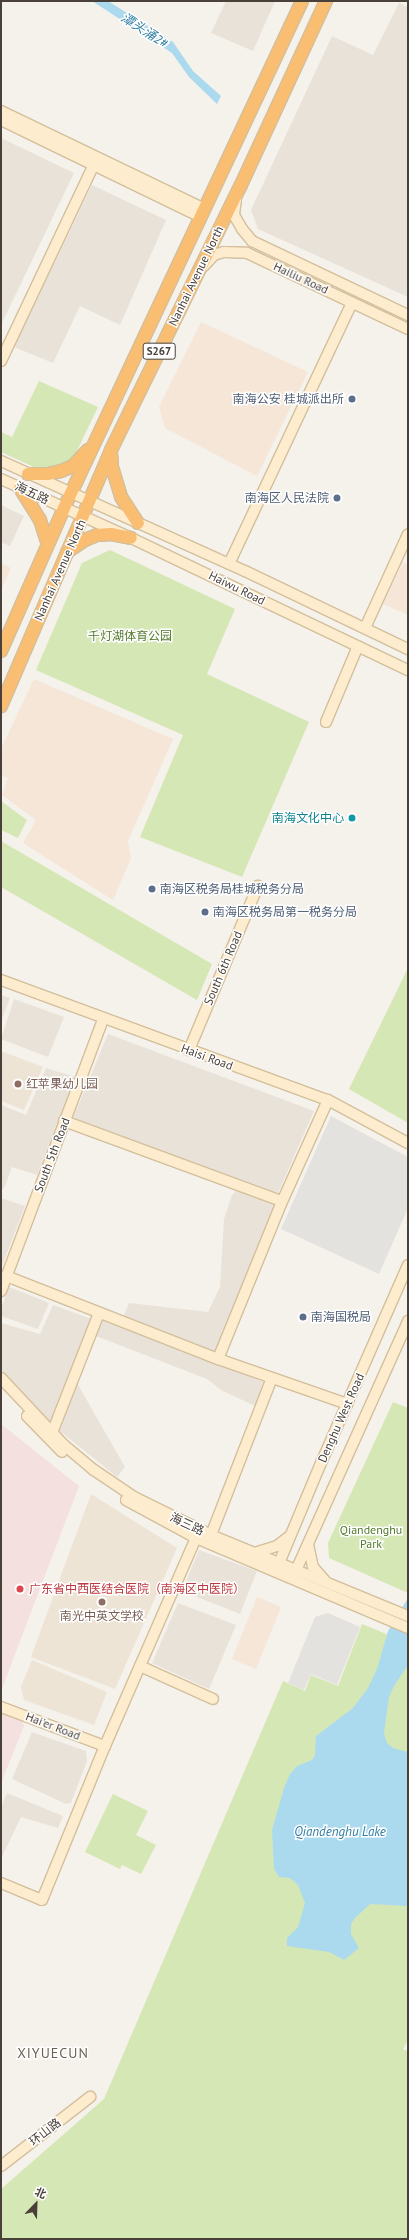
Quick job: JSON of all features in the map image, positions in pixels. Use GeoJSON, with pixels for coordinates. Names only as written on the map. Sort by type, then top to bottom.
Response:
{"type":"FeatureCollection","features":[{"type":"Feature","properties":{"kind":"highway","name":"Nanhai Avenue North"},"geometry":{"type":"LineString","coordinates":[[1,651],[64,508],[302,1]]}},
{"type":"Feature","properties":{"kind":"highway","name":"Nanhai Avenue North"},"geometry":{"type":"LineString","coordinates":[[1,706],[111,450],[240,187],[326,1]]}},
{"type":"Feature","properties":{"kind":"highway"},"geometry":{"type":"LineString","coordinates":[[154,318],[160,325],[168,327],[172,324]]}},
{"type":"Feature","properties":{"kind":"highway"},"geometry":{"type":"LineString","coordinates":[[28,474],[48,474],[73,466],[96,442]]}},
{"type":"Feature","properties":{"kind":"highway"},"geometry":{"type":"LineString","coordinates":[[111,450],[112,467],[116,483],[127,508],[138,524]]}},
{"type":"Feature","properties":{"kind":"highway"},"geometry":{"type":"LineString","coordinates":[[20,488],[40,520],[48,544]]}},
{"type":"Feature","properties":{"kind":"highway"},"geometry":{"type":"LineString","coordinates":[[67,552],[85,540],[97,536],[111,534],[131,538]]}},
{"type":"Feature","properties":{"kind":"main road"},"geometry":{"type":"LineString","coordinates":[[1,111],[203,213]]}},
{"type":"Feature","properties":{"kind":"main road"},"geometry":{"type":"LineString","coordinates":[[1,120],[203,213]]}},
{"type":"Feature","properties":{"kind":"main road"},"geometry":{"type":"LineString","coordinates":[[1,361],[94,164]]}},
{"type":"Feature","properties":{"kind":"main road","name":"Hailiu Road"},"geometry":{"type":"LineString","coordinates":[[240,187],[234,205],[234,215],[242,230],[252,241],[408,315]]}},
{"type":"Feature","properties":{"kind":"main road"},"geometry":{"type":"LineString","coordinates":[[247,253],[243,246],[245,242],[252,241]]}},
{"type":"Feature","properties":{"kind":"main road","name":"Hailiu Road"},"geometry":{"type":"LineString","coordinates":[[197,274],[214,255],[224,252],[247,253],[408,329]]}},
{"type":"Feature","properties":{"kind":"main road"},"geometry":{"type":"LineString","coordinates":[[229,564],[352,302]]}},
{"type":"Feature","properties":{"kind":"main road"},"geometry":{"type":"LineString","coordinates":[[1,461],[229,564],[408,649]]}},
{"type":"Feature","properties":{"kind":"main road","name":"海五路"},"geometry":{"type":"LineString","coordinates":[[1,479],[64,508]]}},
{"type":"Feature","properties":{"kind":"main road","name":"Haiwu Road"},"geometry":{"type":"LineString","coordinates":[[64,508],[131,538],[408,670]]}},
{"type":"Feature","properties":{"kind":"main road"},"geometry":{"type":"LineString","coordinates":[[365,628],[408,534]]}},
{"type":"Feature","properties":{"kind":"main road"},"geometry":{"type":"LineString","coordinates":[[326,722],[358,646]]}},
{"type":"Feature","properties":{"kind":"main road","name":"South 6th Road"},"geometry":{"type":"LineString","coordinates":[[189,1050],[258,886]]}},
{"type":"Feature","properties":{"kind":"main road","name":"Haisi Road"},"geometry":{"type":"LineString","coordinates":[[1,980],[103,1019],[328,1100],[408,1143]]}},
{"type":"Feature","properties":{"kind":"main road","name":"South 5th Road"},"geometry":{"type":"LineString","coordinates":[[1,1291],[103,1019]]}},
{"type":"Feature","properties":{"kind":"main road"},"geometry":{"type":"LineString","coordinates":[[218,1359],[282,1201],[328,1100]]}},
{"type":"Feature","properties":{"kind":"main road"},"geometry":{"type":"LineString","coordinates":[[64,1121],[282,1201]]}},
{"type":"Feature","properties":{"kind":"main road","name":"Denghu West Road"},"geometry":{"type":"LineString","coordinates":[[278,1567],[290,1536],[408,1265]]}},
{"type":"Feature","properties":{"kind":"main road"},"geometry":{"type":"LineString","coordinates":[[6,1276],[218,1359],[347,1404]]}},
{"type":"Feature","properties":{"kind":"main road"},"geometry":{"type":"LineString","coordinates":[[52,1433],[100,1313]]}},
{"type":"Feature","properties":{"kind":"main road","name":"Denghu West Road"},"geometry":{"type":"LineString","coordinates":[[294,1574],[408,1321]]}},
{"type":"Feature","properties":{"kind":"main road","name":"海三路"},"geometry":{"type":"LineString","coordinates":[[1,1378],[52,1433],[94,1470],[134,1497],[211,1535],[254,1553],[278,1567]]}},
{"type":"Feature","properties":{"kind":"main road"},"geometry":{"type":"LineString","coordinates":[[211,1535],[272,1378]]}},
{"type":"Feature","properties":{"kind":"main road","name":"海三路"},"geometry":{"type":"LineString","coordinates":[[1,1388],[50,1441],[92,1476],[130,1503],[196,1538],[278,1567],[380,1610],[408,1616]]}},
{"type":"Feature","properties":{"kind":"main road"},"geometry":{"type":"LineString","coordinates":[[254,1553],[277,1546],[290,1536]]}},
{"type":"Feature","properties":{"kind":"main road"},"geometry":{"type":"LineString","coordinates":[[1,1883],[42,1900],[105,1746],[196,1538]]}},
{"type":"Feature","properties":{"kind":"main road"},"geometry":{"type":"LineString","coordinates":[[308,1544],[313,1567],[318,1575],[328,1583]]}},
{"type":"Feature","properties":{"kind":"main road","name":"海三路"},"geometry":{"type":"LineString","coordinates":[[294,1574],[328,1583],[380,1610],[408,1628]]}},
{"type":"Feature","properties":{"kind":"main road"},"geometry":{"type":"LineString","coordinates":[[140,1666],[213,1699]]}},
{"type":"Feature","properties":{"kind":"main road","name":"Hai'er Road"},"geometry":{"type":"LineString","coordinates":[[1,1707],[105,1746]]}},
{"type":"Feature","properties":{"kind":"main road","name":"环山路"},"geometry":{"type":"LineString","coordinates":[[1,2166],[90,2096]]}},
{"type":"Feature","properties":{"kind":"shaded area"},"geometry":{"type":"Polygon","coordinates":[[[226,1],[275,1],[253,51],[211,33],[226,1]]]}},
{"type":"Feature","properties":{"kind":"shaded area"},"geometry":{"type":"Polygon","coordinates":[[[399,3],[408,7],[408,297],[258,229],[251,210],[332,36],[373,55],[399,3]]]}},
{"type":"Feature","properties":{"kind":"shaded area"},"geometry":{"type":"Polygon","coordinates":[[[1,138],[74,173],[1,325],[1,138]]]}},
{"type":"Feature","properties":{"kind":"shaded area"},"geometry":{"type":"Polygon","coordinates":[[[92,185],[166,220],[120,325],[80,306],[53,363],[14,347],[92,185]]]}},
{"type":"Feature","properties":{"kind":"shaded area"},"geometry":{"type":"Polygon","coordinates":[[[201,322],[308,372],[257,476],[165,428],[159,407],[201,322]]]}},
{"type":"Feature","properties":{"kind":"shaded area"},"geometry":{"type":"Polygon","coordinates":[[[1,505],[24,516],[10,546],[1,542],[1,505]]]}},
{"type":"Feature","properties":{"kind":"shaded area"},"geometry":{"type":"Polygon","coordinates":[[[403,562],[408,565],[408,615],[383,604],[403,562]]]}},
{"type":"Feature","properties":{"kind":"shaded area"},"geometry":{"type":"Polygon","coordinates":[[[1,563],[11,568],[1,590],[1,563]]]}},
{"type":"Feature","properties":{"kind":"shaded area"},"geometry":{"type":"Polygon","coordinates":[[[34,679],[173,739],[128,841],[131,858],[113,900],[23,843],[36,820],[2,795],[8,778],[1,775],[1,749],[34,679]]]}},
{"type":"Feature","properties":{"kind":"shaded area"},"geometry":{"type":"Polygon","coordinates":[[[1,995],[10,998],[1,1021],[1,995]]]}},
{"type":"Feature","properties":{"kind":"shaded area"},"geometry":{"type":"Polygon","coordinates":[[[14,999],[64,1017],[48,1057],[1,1039],[14,999]]]}},
{"type":"Feature","properties":{"kind":"shaded area"},"geometry":{"type":"Polygon","coordinates":[[[108,1034],[314,1111],[278,1193],[73,1118],[108,1034]]]}},
{"type":"Feature","properties":{"kind":"shaded area","name":"红苹果幼儿园"},"geometry":{"type":"Polygon","coordinates":[[[1,1051],[43,1067],[24,1110],[1,1101],[1,1051]]]}},
{"type":"Feature","properties":{"kind":"shaded area"},"geometry":{"type":"Polygon","coordinates":[[[46,1068],[75,1077],[37,1175],[12,1167],[4,1189],[1,1188],[1,1105],[26,1115],[46,1068]]]}},
{"type":"Feature","properties":{"kind":"shaded area"},"geometry":{"type":"Polygon","coordinates":[[[331,1116],[408,1157],[408,1208],[379,1274],[281,1229],[331,1116]]]}},
{"type":"Feature","properties":{"kind":"shaded area"},"geometry":{"type":"Polygon","coordinates":[[[237,1190],[273,1203],[278,1209],[217,1354],[122,1320],[129,1303],[208,1312],[220,1287],[224,1219],[232,1195],[237,1190]]]}},
{"type":"Feature","properties":{"kind":"shaded area"},"geometry":{"type":"Polygon","coordinates":[[[1,1198],[25,1206],[1,1269],[1,1198]]]}},
{"type":"Feature","properties":{"kind":"shaded area"},"geometry":{"type":"Polygon","coordinates":[[[9,1287],[49,1303],[38,1329],[1,1316],[1,1309],[9,1287]]]}},
{"type":"Feature","properties":{"kind":"shaded area"},"geometry":{"type":"Polygon","coordinates":[[[53,1305],[94,1320],[48,1432],[1,1375],[1,1323],[40,1334],[53,1305]]]}},
{"type":"Feature","properties":{"kind":"shaded area"},"geometry":{"type":"Polygon","coordinates":[[[102,1318],[263,1382],[256,1404],[253,1405],[221,1390],[207,1379],[96,1336],[102,1318]]]}},
{"type":"Feature","properties":{"kind":"shaded area"},"geometry":{"type":"Polygon","coordinates":[[[77,1383],[125,1467],[117,1477],[60,1431],[77,1383]]]}},
{"type":"Feature","properties":{"kind":"shaded area","name":"广东省中西医结合医院（南海区中医院）"},"geometry":{"type":"Polygon","coordinates":[[[1,1424],[79,1486],[1,1691],[1,1424]]]}},
{"type":"Feature","properties":{"kind":"shaded area","name":"南光中英文学校"},"geometry":{"type":"Polygon","coordinates":[[[91,1494],[177,1548],[115,1689],[31,1657],[91,1494]]]}},
{"type":"Feature","properties":{"kind":"shaded area"},"geometry":{"type":"Polygon","coordinates":[[[199,1550],[257,1571],[240,1614],[182,1591],[199,1550]]]}},
{"type":"Feature","properties":{"kind":"shaded area"},"geometry":{"type":"Polygon","coordinates":[[[257,1597],[281,1607],[256,1669],[232,1659],[257,1597]]]}},
{"type":"Feature","properties":{"kind":"shaded area"},"geometry":{"type":"Polygon","coordinates":[[[178,1603],[236,1625],[209,1689],[152,1663],[178,1603]]]}},
{"type":"Feature","properties":{"kind":"shaded area"},"geometry":{"type":"Polygon","coordinates":[[[328,1613],[360,1627],[337,1685],[311,1674],[304,1690],[288,1683],[315,1617],[328,1613]]]}},
{"type":"Feature","properties":{"kind":"shaded area"},"geometry":{"type":"Polygon","coordinates":[[[32,1660],[107,1692],[94,1725],[24,1700],[21,1687],[32,1660]]]}},
{"type":"Feature","properties":{"kind":"shaded area"},"geometry":{"type":"Polygon","coordinates":[[[1,1713],[22,1721],[24,1726],[1,1783],[1,1713]]]}},
{"type":"Feature","properties":{"kind":"shaded area"},"geometry":{"type":"Polygon","coordinates":[[[32,1732],[86,1751],[87,1761],[71,1803],[66,1804],[12,1779],[32,1732]]]}},
{"type":"Feature","properties":{"kind":"shaded area"},"geometry":{"type":"Polygon","coordinates":[[[7,1793],[63,1816],[58,1828],[21,1817],[1,1859],[1,1808],[7,1793]]]}},
{"type":"Feature","properties":{"kind":"green space"},"geometry":{"type":"Polygon","coordinates":[[[39,381],[98,407],[75,455],[62,466],[38,469],[1,452],[1,432],[12,437],[39,381]]]}},
{"type":"Feature","properties":{"kind":"green space","name":"千灯湖体育公园"},"geometry":{"type":"Polygon","coordinates":[[[110,550],[235,609],[207,674],[309,722],[242,877],[140,837],[183,735],[36,670],[82,563],[110,550]]]}},
{"type":"Feature","properties":{"kind":"green space"},"geometry":{"type":"Polygon","coordinates":[[[1,801],[27,820],[18,838],[1,830],[1,801]]]}},
{"type":"Feature","properties":{"kind":"green space"},"geometry":{"type":"Polygon","coordinates":[[[1,841],[212,964],[197,1000],[1,887],[1,841]]]}},
{"type":"Feature","properties":{"kind":"green space"},"geometry":{"type":"Polygon","coordinates":[[[408,968],[408,1123],[349,1089],[408,968]]]}},
{"type":"Feature","properties":{"kind":"green space","name":"Qiandenghu Park"},"geometry":{"type":"Polygon","coordinates":[[[393,1402],[408,1408],[408,1593],[329,1558],[328,1543],[393,1402]]]}},
{"type":"Feature","properties":{"kind":"green space"},"geometry":{"type":"Polygon","coordinates":[[[362,1624],[408,1643],[408,2040],[403,2049],[408,2051],[408,2239],[1,2239],[1,2189],[104,2099],[283,1681],[305,1691],[311,1675],[338,1686],[362,1624]]]}},
{"type":"Feature","properties":{"kind":"green space"},"geometry":{"type":"Polygon","coordinates":[[[113,1794],[148,1811],[136,1835],[156,1845],[141,1874],[122,1865],[120,1869],[85,1852],[113,1794]]]}},
{"type":"Feature","properties":{"kind":"water","name":"潭头涌2#"},"geometry":{"type":"Polygon","coordinates":[[[92,1],[108,1],[173,42],[193,71],[221,96],[217,104],[189,77],[172,53],[92,1]]]}},
{"type":"Feature","properties":{"kind":"water","name":"Qiandenghu Lake"},"geometry":{"type":"Polygon","coordinates":[[[408,1598],[408,1665],[394,1686],[389,1697],[384,1733],[387,1743],[393,1748],[408,1752],[408,1906],[370,1904],[355,1918],[351,1924],[351,1934],[359,1948],[344,1960],[329,1952],[287,1946],[287,1938],[298,1927],[305,1903],[298,1885],[290,1878],[279,1877],[274,1869],[272,1830],[284,1788],[290,1774],[297,1766],[312,1760],[315,1755],[316,1736],[353,1708],[368,1688],[377,1669],[388,1631],[408,1598]]]}},
{"type":"Feature","properties":{"kind":"place","name":"南海公安 桂城派出所"},"geometry":{"type":"Point","coordinates":[352,399]}},
{"type":"Feature","properties":{"kind":"place","name":"南海区人民法院"},"geometry":{"type":"Point","coordinates":[337,498]}},
{"type":"Feature","properties":{"kind":"place","name":"南海文化中心"},"geometry":{"type":"Point","coordinates":[352,818]}},
{"type":"Feature","properties":{"kind":"place","name":"南海区税务局桂城税务分局"},"geometry":{"type":"Point","coordinates":[152,889]}},
{"type":"Feature","properties":{"kind":"place","name":"南海区税务局第一税务分局"},"geometry":{"type":"Point","coordinates":[205,912]}},
{"type":"Feature","properties":{"kind":"place","name":"红苹果幼儿园"},"geometry":{"type":"Point","coordinates":[18,1084]}},
{"type":"Feature","properties":{"kind":"place","name":"南海国税局"},"geometry":{"type":"Point","coordinates":[303,1317]}},
{"type":"Feature","properties":{"kind":"place","name":"广东省中西医结合医院（南海区中医院）"},"geometry":{"type":"Point","coordinates":[20,1589]}},
{"type":"Feature","properties":{"kind":"place","name":"南光中英文学校"},"geometry":{"type":"Point","coordinates":[102,1602]}},
{"type":"Feature","properties":{"kind":"district","name":"XIYUECUN"},"geometry":{"type":"Point","coordinates":[53,2053]}}]}
